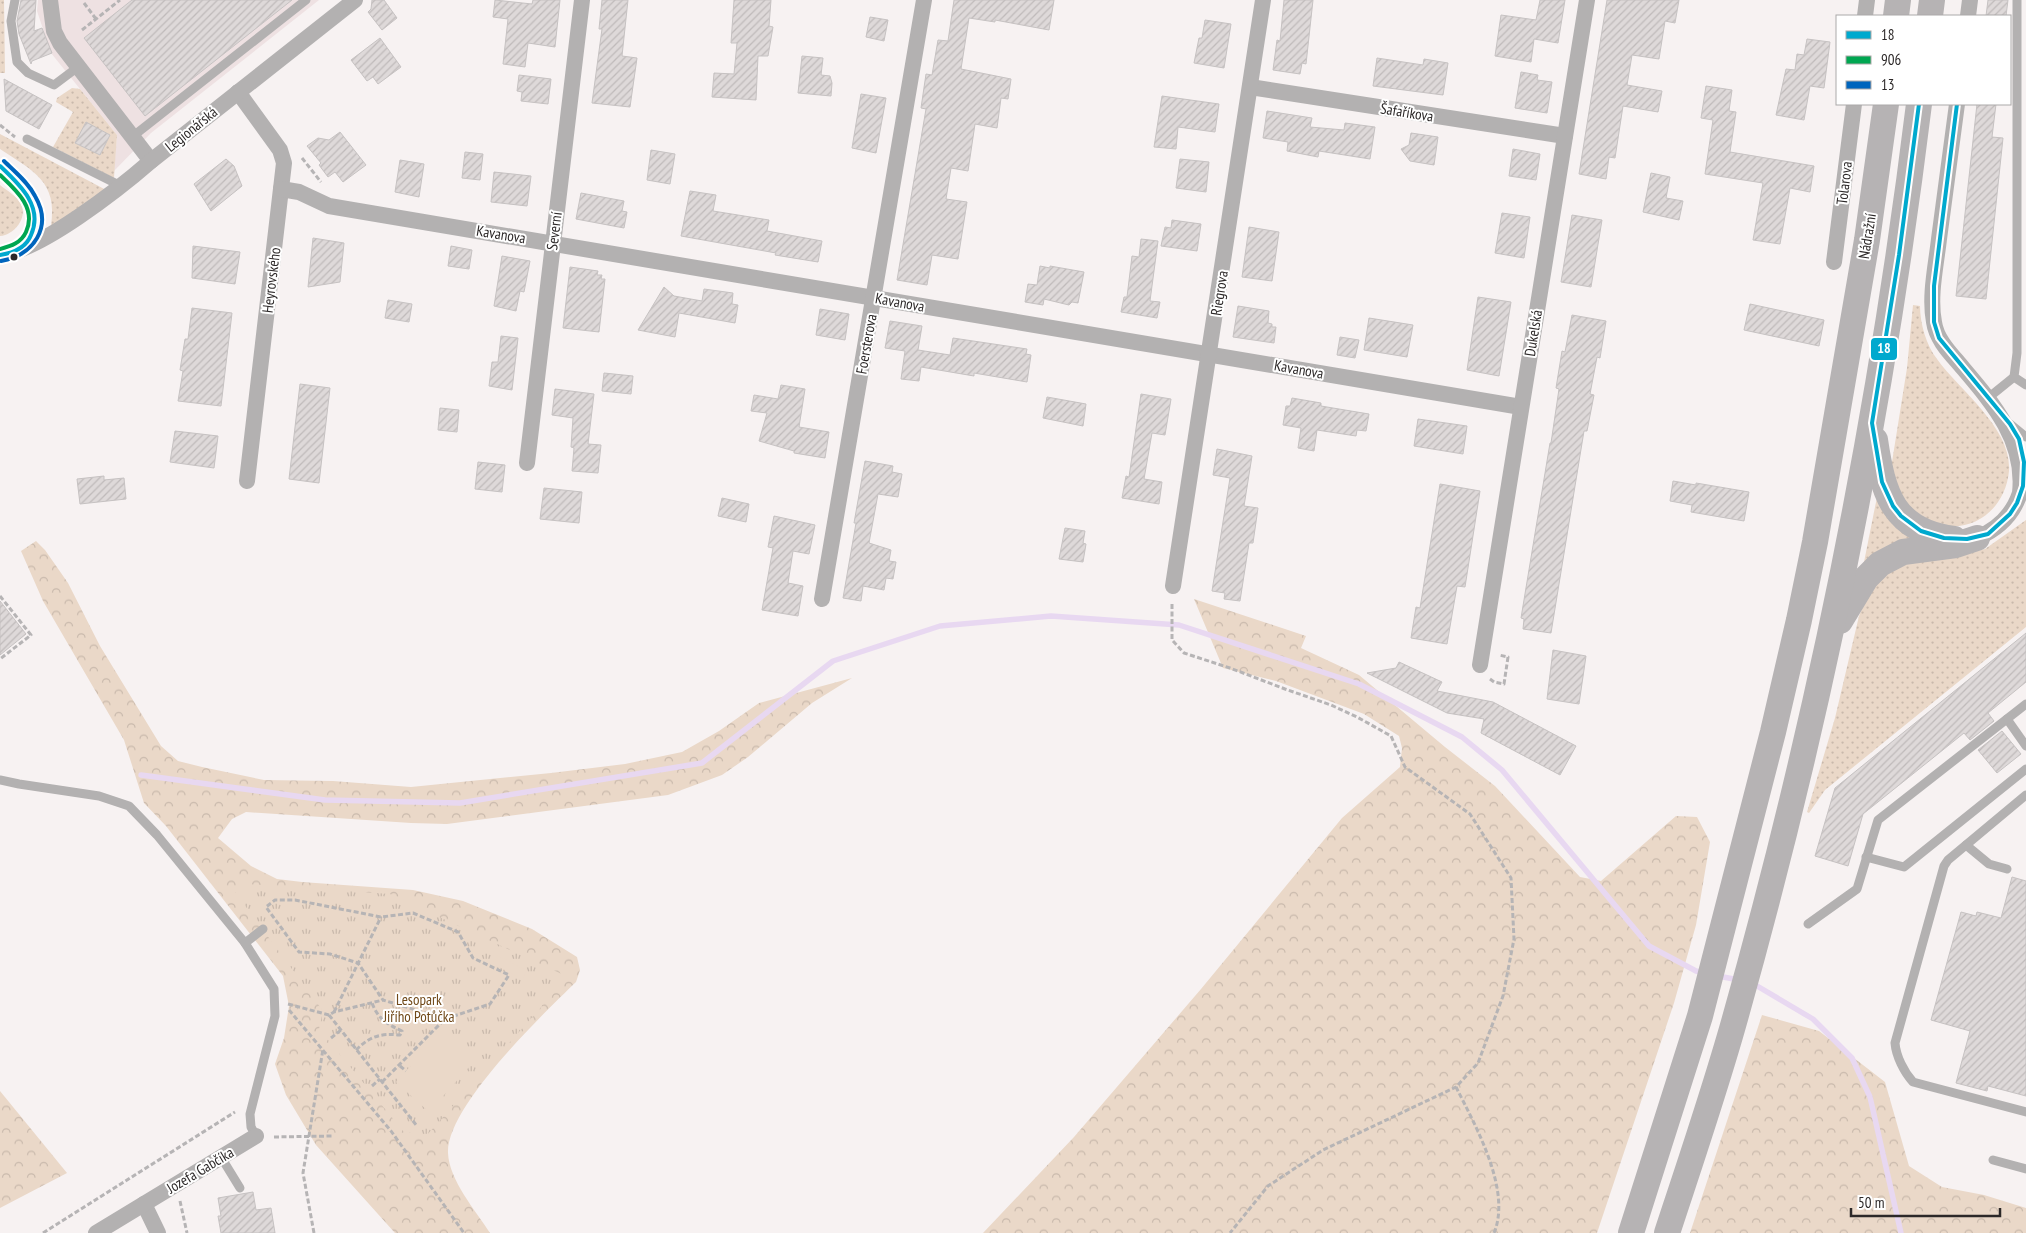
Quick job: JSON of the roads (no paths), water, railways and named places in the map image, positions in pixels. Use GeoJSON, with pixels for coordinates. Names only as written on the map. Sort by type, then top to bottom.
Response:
{"type":"FeatureCollection","features":[{"type":"Feature","properties":{"kind":"main road"},"geometry":{"type":"LineString","coordinates":[[1896,15],[1898,0]]}},
{"type":"Feature","properties":{"kind":"main road"},"geometry":{"type":"LineString","coordinates":[[1930,15],[1932,0]]}},
{"type":"Feature","properties":{"kind":"main road","name":"Nádražní"},"geometry":{"type":"LineString","coordinates":[[1631,1233],[1700,1016],[1773,732],[1801,611],[1815,542],[1867,240],[1886,105]]}},
{"type":"Feature","properties":{"kind":"main road"},"geometry":{"type":"LineString","coordinates":[[1667,1233],[1733,1025],[1756,940],[1828,642],[1852,532],[1872,423],[1899,255],[1919,105]]}},
{"type":"Feature","properties":{"kind":"main road"},"geometry":{"type":"LineString","coordinates":[[1872,423],[1882,482],[1893,506],[1901,516],[1921,531],[1931,534],[1957,540],[1977,538]]}},
{"type":"Feature","properties":{"kind":"main road"},"geometry":{"type":"LineString","coordinates":[[1828,642],[1866,578],[1880,564],[1903,552],[1956,545],[1977,538]]}},
{"type":"Feature","properties":{"kind":"street"},"geometry":{"type":"LineString","coordinates":[[50,0],[54,31],[60,44],[151,161]]}},
{"type":"Feature","properties":{"kind":"street","name":"Legionářská"},"geometry":{"type":"LineString","coordinates":[[0,255],[21,248],[54,232],[121,187],[151,161],[355,0]]}},
{"type":"Feature","properties":{"kind":"street","name":"Severní"},"geometry":{"type":"LineString","coordinates":[[527,463],[582,0]]}},
{"type":"Feature","properties":{"kind":"street","name":"Foersterova"},"geometry":{"type":"LineString","coordinates":[[822,599],[924,0]]}},
{"type":"Feature","properties":{"kind":"street","name":"Riegrova"},"geometry":{"type":"LineString","coordinates":[[1174,586],[1263,0]]}},
{"type":"Feature","properties":{"kind":"street","name":"Dukelská"},"geometry":{"type":"LineString","coordinates":[[1480,665],[1587,0]]}},
{"type":"Feature","properties":{"kind":"street"},"geometry":{"type":"LineString","coordinates":[[1865,15],[1867,0]]}},
{"type":"Feature","properties":{"kind":"street"},"geometry":{"type":"LineString","coordinates":[[1968,15],[1970,0]]}},
{"type":"Feature","properties":{"kind":"street","name":"Šafaříkova"},"geometry":{"type":"LineString","coordinates":[[1250,87],[1565,136]]}},
{"type":"Feature","properties":{"kind":"street","name":"Heyrovského"},"geometry":{"type":"LineString","coordinates":[[238,92],[282,154],[284,163],[247,481]]}},
{"type":"Feature","properties":{"kind":"street","name":"Tolarova"},"geometry":{"type":"LineString","coordinates":[[1834,262],[1854,105]]}},
{"type":"Feature","properties":{"kind":"street"},"geometry":{"type":"LineString","coordinates":[[1956,105],[1934,286],[1934,322],[1939,338],[1950,354],[2010,424],[2019,439],[2024,462],[2024,487],[2017,503],[2004,521],[1996,528],[1977,538]]}},
{"type":"Feature","properties":{"kind":"street","name":"Kavanova"},"geometry":{"type":"LineString","coordinates":[[281,189],[299,192],[329,206],[1521,407]]}},
{"type":"Feature","properties":{"kind":"street","name":"Jozefa Gabčíka"},"geometry":{"type":"LineString","coordinates":[[96,1233],[221,1157],[262,1136]]}},
{"type":"Feature","properties":{"kind":"street"},"geometry":{"type":"LineString","coordinates":[[144,1204],[158,1233]]}},
{"type":"Feature","properties":{"kind":"lane"},"geometry":{"type":"LineString","coordinates":[[15,0],[11,21],[17,62],[28,72],[54,85],[78,67]]}},
{"type":"Feature","properties":{"kind":"lane"},"geometry":{"type":"LineString","coordinates":[[132,138],[306,0]]}},
{"type":"Feature","properties":{"kind":"lane"},"geometry":{"type":"LineString","coordinates":[[1988,398],[2014,377],[2017,353],[2021,73],[2017,0]]}},
{"type":"Feature","properties":{"kind":"lane"},"geometry":{"type":"LineString","coordinates":[[27,139],[121,187]]}},
{"type":"Feature","properties":{"kind":"lane"},"geometry":{"type":"LineString","coordinates":[[0,166],[23,187],[35,209],[35,227],[28,241],[21,248]]}},
{"type":"Feature","properties":{"kind":"lane"},"geometry":{"type":"LineString","coordinates":[[2014,377],[2026,385]]}},
{"type":"Feature","properties":{"kind":"lane"},"geometry":{"type":"LineString","coordinates":[[2010,424],[2026,437]]}},
{"type":"Feature","properties":{"kind":"lane"},"geometry":{"type":"LineString","coordinates":[[1808,924],[1857,889],[1878,820],[2026,704]]}},
{"type":"Feature","properties":{"kind":"lane"},"geometry":{"type":"LineString","coordinates":[[2007,719],[2026,746]]}},
{"type":"Feature","properties":{"kind":"lane"},"geometry":{"type":"LineString","coordinates":[[1866,858],[1904,867],[2026,769]]}},
{"type":"Feature","properties":{"kind":"lane"},"geometry":{"type":"LineString","coordinates":[[0,780],[98,796],[129,806],[157,835],[245,943],[269,979],[274,989],[276,1000],[275,1016],[252,1102],[250,1120],[262,1136]]}},
{"type":"Feature","properties":{"kind":"lane"},"geometry":{"type":"LineString","coordinates":[[2026,795],[1944,866],[1895,1043],[1896,1051],[1913,1082],[2026,1112]]}},
{"type":"Feature","properties":{"kind":"lane"},"geometry":{"type":"LineString","coordinates":[[1966,845],[1988,864],[2007,869]]}},
{"type":"Feature","properties":{"kind":"lane"},"geometry":{"type":"LineString","coordinates":[[245,943],[262,929]]}},
{"type":"Feature","properties":{"kind":"lane"},"geometry":{"type":"LineString","coordinates":[[221,1157],[240,1188]]}},
{"type":"Feature","properties":{"kind":"lane"},"geometry":{"type":"LineString","coordinates":[[1993,1160],[2026,1169]]}},
{"type":"Feature","properties":{"kind":"waterway"},"geometry":{"type":"LineString","coordinates":[[141,775],[325,800],[460,803],[702,763],[833,661],[940,626],[1051,616],[1179,625],[1359,684],[1462,737],[1502,770],[1649,946],[1696,971],[1704,973]]}},
{"type":"Feature","properties":{"kind":"waterway"},"geometry":{"type":"LineString","coordinates":[[1718,976],[1739,980]]}},
{"type":"Feature","properties":{"kind":"waterway"},"geometry":{"type":"LineString","coordinates":[[1752,983],[1813,1019],[1852,1058],[1870,1097],[1901,1233]]}},
{"type":"Feature","properties":{"kind":"park label","name":"Lesopark Jiřího Potůčka"},"geometry":{"type":"Point","coordinates":[419,1008]}}]}
